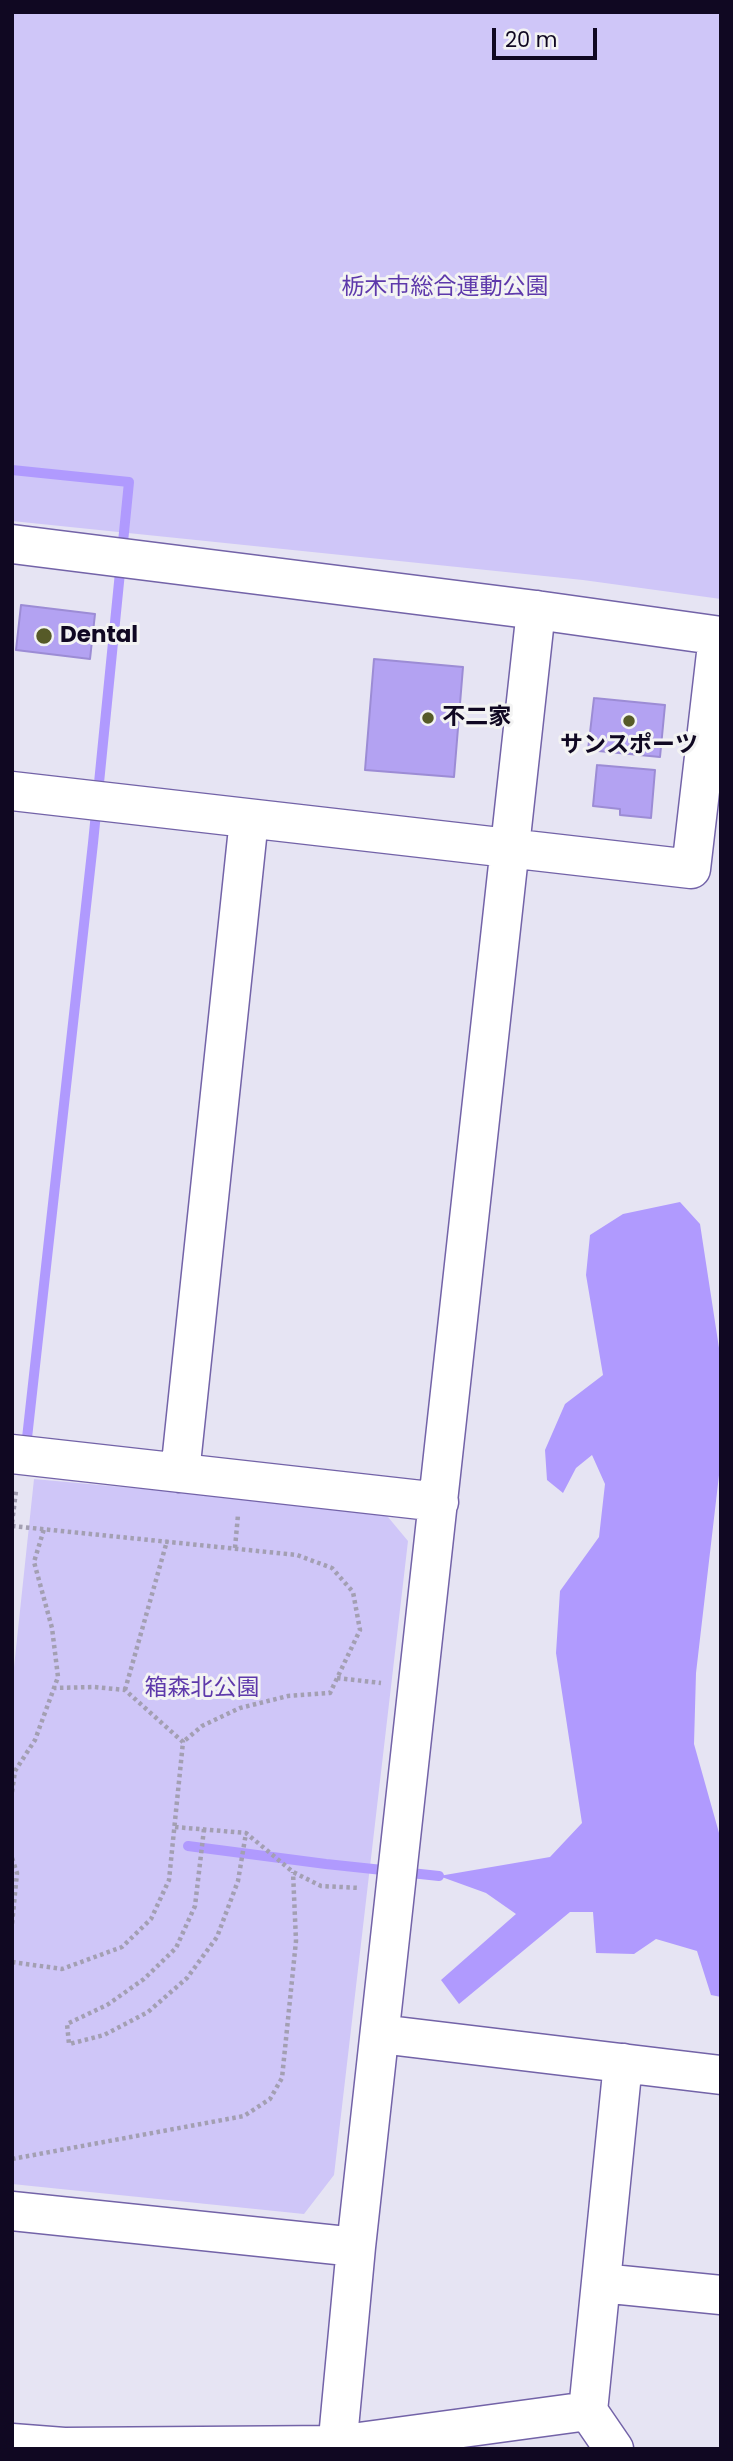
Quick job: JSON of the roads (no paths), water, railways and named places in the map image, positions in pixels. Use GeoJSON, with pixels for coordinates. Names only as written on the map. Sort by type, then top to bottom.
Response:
{"type":"FeatureCollection","features":[{"type":"Feature","properties":{"kind":"street"},"geometry":{"type":"LineString","coordinates":[[12,544],[720,636],[691,869],[12,791]]}},
{"type":"Feature","properties":{"kind":"street"},"geometry":{"type":"LineString","coordinates":[[337,2447],[356,2247],[536,610]]}},
{"type":"Feature","properties":{"kind":"street"},"geometry":{"type":"LineString","coordinates":[[180,1473],[249,819]]}},
{"type":"Feature","properties":{"kind":"street"},"geometry":{"type":"LineString","coordinates":[[12,1454],[439,1502]]}},
{"type":"Feature","properties":{"kind":"street"},"geometry":{"type":"LineString","coordinates":[[380,2034],[721,2075]]}},
{"type":"Feature","properties":{"kind":"street"},"geometry":{"type":"LineString","coordinates":[[614,2449],[588,2411],[623,2063]]}},
{"type":"Feature","properties":{"kind":"street"},"geometry":{"type":"LineString","coordinates":[[12,2211],[356,2247]]}},
{"type":"Feature","properties":{"kind":"street"},"geometry":{"type":"LineString","coordinates":[[601,2283],[721,2295]]}},
{"type":"Feature","properties":{"kind":"street"},"geometry":{"type":"LineString","coordinates":[[12,2443],[64,2446],[337,2447],[588,2411]]}},
{"type":"Feature","properties":{"kind":"waterway"},"geometry":{"type":"LineString","coordinates":[[12,470],[129,482],[93,843],[26,1447]]}},
{"type":"Feature","properties":{"kind":"waterway"},"geometry":{"type":"LineString","coordinates":[[188,1846],[439,1876]]}},
{"type":"Feature","properties":{"kind":"place","name":"Dental"},"geometry":{"type":"Point","coordinates":[44,636]}},
{"type":"Feature","properties":{"kind":"place","name":"不二家"},"geometry":{"type":"Point","coordinates":[428,718]}},
{"type":"Feature","properties":{"kind":"place","name":"サンスポーツ"},"geometry":{"type":"Point","coordinates":[629,721]}},
{"type":"Feature","properties":{"kind":"park label","name":"栃木市総合運動公園"},"geometry":{"type":"Point","coordinates":[445,288]}},
{"type":"Feature","properties":{"kind":"park label","name":"箱森北公園"},"geometry":{"type":"Point","coordinates":[202,1689]}}]}
